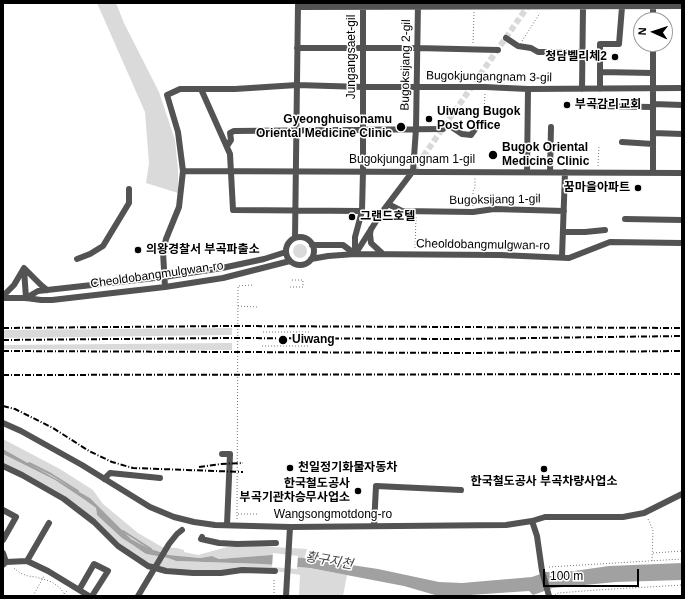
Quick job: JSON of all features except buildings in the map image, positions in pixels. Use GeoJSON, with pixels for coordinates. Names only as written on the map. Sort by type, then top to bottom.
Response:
{"type":"FeatureCollection","features":[{"type":"Feature","properties":{"kind":"street"},"geometry":{"type":"LineString","coordinates":[[296,238],[298,5],[475,6],[529,4],[544,7],[622,7],[653,5],[682,6]]}},
{"type":"Feature","properties":{"kind":"street","name":"Jungangsaet-gil"},"geometry":{"type":"LineString","coordinates":[[355,254],[355,237],[362,211],[363,5]]}},
{"type":"Feature","properties":{"kind":"street","name":"Bugoksijang 2-gil"},"geometry":{"type":"LineString","coordinates":[[413,171],[416,129],[418,5]]}},
{"type":"Feature","properties":{"kind":"street"},"geometry":{"type":"LineString","coordinates":[[582,7],[582,88]]}},
{"type":"Feature","properties":{"kind":"street"},"geometry":{"type":"LineString","coordinates":[[600,89],[600,44],[620,44],[622,7]]}},
{"type":"Feature","properties":{"kind":"street"},"geometry":{"type":"LineString","coordinates":[[506,38],[518,46],[531,48],[538,52],[579,52]]}},
{"type":"Feature","properties":{"kind":"street"},"geometry":{"type":"LineString","coordinates":[[297,48],[498,50]]}},
{"type":"Feature","properties":{"kind":"street"},"geometry":{"type":"LineString","coordinates":[[653,52],[653,173]]}},
{"type":"Feature","properties":{"kind":"street"},"geometry":{"type":"LineString","coordinates":[[600,72],[652,73]]}},
{"type":"Feature","properties":{"kind":"street","name":"Bugokjungangnam 3-gil"},"geometry":{"type":"LineString","coordinates":[[183,171],[178,132],[167,95],[180,89],[236,89],[297,85],[600,89],[682,88]]}},
{"type":"Feature","properties":{"kind":"street"},"geometry":{"type":"LineString","coordinates":[[527,172],[528,88]]}},
{"type":"Feature","properties":{"kind":"street"},"geometry":{"type":"LineString","coordinates":[[201,89],[230,154],[233,210],[362,211]]}},
{"type":"Feature","properties":{"kind":"street"},"geometry":{"type":"LineString","coordinates":[[594,106],[682,105]]}},
{"type":"Feature","properties":{"kind":"street"},"geometry":{"type":"LineString","coordinates":[[447,124],[462,134],[471,135],[478,125],[489,126]]}},
{"type":"Feature","properties":{"kind":"street"},"geometry":{"type":"LineString","coordinates":[[550,172],[551,127]]}},
{"type":"Feature","properties":{"kind":"street"},"geometry":{"type":"LineString","coordinates":[[227,146],[230,140],[230,133],[234,131],[442,129]]}},
{"type":"Feature","properties":{"kind":"street"},"geometry":{"type":"LineString","coordinates":[[653,133],[682,134]]}},
{"type":"Feature","properties":{"kind":"street"},"geometry":{"type":"LineString","coordinates":[[622,142],[653,144]]}},
{"type":"Feature","properties":{"kind":"street"},"geometry":{"type":"LineString","coordinates":[[165,288],[163,252],[166,239],[179,207],[183,171]]}},
{"type":"Feature","properties":{"kind":"street","name":"Bugokjungangnam 1-gil"},"geometry":{"type":"LineString","coordinates":[[183,171],[682,173]]}},
{"type":"Feature","properties":{"kind":"street"},"geometry":{"type":"LineString","coordinates":[[355,254],[382,212],[413,171]]}},
{"type":"Feature","properties":{"kind":"street"},"geometry":{"type":"LineString","coordinates":[[564,211],[565,172]]}},
{"type":"Feature","properties":{"kind":"street"},"geometry":{"type":"LineString","coordinates":[[77,259],[90,254],[103,246],[129,203],[129,189]]}},
{"type":"Feature","properties":{"kind":"street","name":"Bugoksijang 1-gil"},"geometry":{"type":"LineString","coordinates":[[388,204],[402,211],[474,212],[494,209],[564,211]]}},
{"type":"Feature","properties":{"kind":"street","name":"Cheoldobangmulgwan-ro"},"geometry":{"type":"LineString","coordinates":[[562,257],[564,211]]}},
{"type":"Feature","properties":{"kind":"street"},"geometry":{"type":"LineString","coordinates":[[625,219],[682,220]]}},
{"type":"Feature","properties":{"kind":"street"},"geometry":{"type":"LineString","coordinates":[[371,228],[371,243],[383,254]]}},
{"type":"Feature","properties":{"kind":"street","name":"Cheoldobangmulgwan-ro"},"geometry":{"type":"LineString","coordinates":[[564,232],[605,230]]}},
{"type":"Feature","properties":{"kind":"street"},"geometry":{"type":"LineString","coordinates":[[296,238],[305,239],[312,245],[313,250],[311,259],[305,264],[294,264],[290,261],[286,252],[288,245],[296,238]]}},
{"type":"Feature","properties":{"kind":"street","name":"Cheoldobangmulgwan-ro"},"geometry":{"type":"LineString","coordinates":[[311,259],[355,254],[500,255],[569,258],[610,242],[682,243]]}},
{"type":"Feature","properties":{"kind":"street","name":"Cheoldobangmulgwan-ro"},"geometry":{"type":"LineString","coordinates":[[312,245],[343,245],[355,254]]}},
{"type":"Feature","properties":{"kind":"street","name":"Cheoldobangmulgwan-ro"},"geometry":{"type":"LineString","coordinates":[[26,298],[38,291],[164,277],[222,268],[264,259],[286,252]]}},
{"type":"Feature","properties":{"kind":"street","name":"Cheoldobangmulgwan-ro"},"geometry":{"type":"LineString","coordinates":[[3,297],[52,300],[165,288],[223,278],[290,261]]}},
{"type":"Feature","properties":{"kind":"street"},"geometry":{"type":"LineString","coordinates":[[24,267],[47,290]]}},
{"type":"Feature","properties":{"kind":"street"},"geometry":{"type":"LineString","coordinates":[[3,297],[14,285],[24,267]]}},
{"type":"Feature","properties":{"kind":"street"},"geometry":{"type":"LineString","coordinates":[[24,267],[26,298]]}},
{"type":"Feature","properties":{"kind":"street","name":"Wangsongmotdong-ro"},"geometry":{"type":"LineString","coordinates":[[3,423],[21,431],[82,465],[150,507],[174,517],[194,522],[227,525],[290,527],[506,525],[532,521],[545,516],[623,517],[644,513],[682,494]]}},
{"type":"Feature","properties":{"kind":"street"},"geometry":{"type":"LineString","coordinates":[[222,454],[230,454],[226,479],[227,525]]}},
{"type":"Feature","properties":{"kind":"street"},"geometry":{"type":"LineString","coordinates":[[3,466],[64,499],[94,522],[118,546],[142,562],[166,571],[193,573],[215,573],[242,570],[275,571]]}},
{"type":"Feature","properties":{"kind":"street"},"geometry":{"type":"LineString","coordinates":[[104,478],[110,473],[160,478]]}},
{"type":"Feature","properties":{"kind":"street"},"geometry":{"type":"LineString","coordinates":[[374,526],[376,486],[461,490]]}},
{"type":"Feature","properties":{"kind":"street"},"geometry":{"type":"LineString","coordinates":[[3,510],[16,517],[3,540]]}},
{"type":"Feature","properties":{"kind":"street"},"geometry":{"type":"LineString","coordinates":[[532,521],[537,536],[542,569],[551,595]]}},
{"type":"Feature","properties":{"kind":"street"},"geometry":{"type":"LineString","coordinates":[[27,561],[49,523]]}},
{"type":"Feature","properties":{"kind":"street"},"geometry":{"type":"LineString","coordinates":[[286,596],[290,527]]}},
{"type":"Feature","properties":{"kind":"street"},"geometry":{"type":"LineString","coordinates":[[138,596],[169,544],[182,530]]}},
{"type":"Feature","properties":{"kind":"street"},"geometry":{"type":"LineString","coordinates":[[202,537],[201,539],[220,543],[276,543]]}},
{"type":"Feature","properties":{"kind":"street"},"geometry":{"type":"LineString","coordinates":[[3,553],[4,564],[27,561],[48,571],[89,596]]}},
{"type":"Feature","properties":{"kind":"street"},"geometry":{"type":"LineString","coordinates":[[79,590],[94,564],[108,571],[92,596]]}},
{"type":"Feature","properties":{"kind":"path"},"geometry":{"type":"LineString","coordinates":[[473,50],[475,6]]}},
{"type":"Feature","properties":{"kind":"path"},"geometry":{"type":"LineString","coordinates":[[518,46],[544,7]]}},
{"type":"Feature","properties":{"kind":"path"},"geometry":{"type":"LineString","coordinates":[[484,113],[485,87]]}},
{"type":"Feature","properties":{"kind":"path"},"geometry":{"type":"LineString","coordinates":[[598,172],[599,145]]}},
{"type":"Feature","properties":{"kind":"path"},"geometry":{"type":"LineString","coordinates":[[474,172],[474,212]]}},
{"type":"Feature","properties":{"kind":"path"},"geometry":{"type":"LineString","coordinates":[[362,211],[382,212]]}},
{"type":"Feature","properties":{"kind":"path"},"geometry":{"type":"LineString","coordinates":[[415,254],[416,211]]}},
{"type":"Feature","properties":{"kind":"path"},"geometry":{"type":"LineString","coordinates":[[290,287],[303,287],[303,280],[292,280]]}},
{"type":"Feature","properties":{"kind":"path"},"geometry":{"type":"LineString","coordinates":[[236,522],[238,286],[253,285]]}},
{"type":"Feature","properties":{"kind":"path"},"geometry":{"type":"LineString","coordinates":[[238,306],[257,306]]}},
{"type":"Feature","properties":{"kind":"path"},"geometry":{"type":"LineString","coordinates":[[263,332],[309,332]]}},
{"type":"Feature","properties":{"kind":"path"},"geometry":{"type":"LineString","coordinates":[[262,346],[309,346]]}},
{"type":"Feature","properties":{"kind":"path"},"geometry":{"type":"LineString","coordinates":[[644,513],[653,530],[652,561]]}},
{"type":"Feature","properties":{"kind":"path"},"geometry":{"type":"LineString","coordinates":[[237,514],[259,514]]}},
{"type":"Feature","properties":{"kind":"path"},"geometry":{"type":"LineString","coordinates":[[652,552],[682,552]]}},
{"type":"Feature","properties":{"kind":"path"},"geometry":{"type":"LineString","coordinates":[[542,569],[682,559]]}},
{"type":"Feature","properties":{"kind":"path"},"geometry":{"type":"LineString","coordinates":[[4,564],[20,573],[52,582],[60,588],[66,596]]}},
{"type":"Feature","properties":{"kind":"path"},"geometry":{"type":"LineString","coordinates":[[33,596],[48,571]]}},
{"type":"Feature","properties":{"kind":"path"},"geometry":{"type":"LineString","coordinates":[[274,596],[275,571]]}},
{"type":"Feature","properties":{"kind":"path"},"geometry":{"type":"LineString","coordinates":[[62,596],[71,585]]}},
{"type":"Feature","properties":{"kind":"path"},"geometry":{"type":"LineString","coordinates":[[551,595],[597,590],[682,585]]}},
{"type":"Feature","properties":{"kind":"shaded area"},"geometry":{"type":"Polygon","coordinates":[[[97,3],[116,3],[124,23],[159,92],[175,140],[178,170],[178,193],[146,183],[149,163],[145,112],[97,3]]]}},
{"type":"Feature","properties":{"kind":"shaded area"},"geometry":{"type":"Polygon","coordinates":[[[297,244],[303,244],[307,248],[307,254],[303,258],[297,258],[293,254],[293,248],[297,244]]]}},
{"type":"Feature","properties":{"kind":"shaded area"},"geometry":{"type":"Polygon","coordinates":[[[232,328],[232,335],[3,338],[3,330],[232,328]]]}},
{"type":"Feature","properties":{"kind":"shaded area"},"geometry":{"type":"Polygon","coordinates":[[[232,343],[232,350],[3,349],[3,345],[232,343]]]}},
{"type":"Feature","properties":{"kind":"shaded area"},"geometry":{"type":"Polygon","coordinates":[[[3,439],[60,469],[93,490],[103,504],[138,533],[162,547],[177,548],[184,550],[184,552],[198,555],[227,547],[257,546],[307,549],[304,559],[271,555],[219,559],[212,556],[200,558],[169,555],[148,548],[131,539],[90,498],[3,449],[3,439]]]}},
{"type":"Feature","properties":{"kind":"shaded area","name":"황구지천"},"geometry":{"type":"Polygon","coordinates":[[[3,449],[90,498],[131,539],[148,548],[169,555],[200,558],[212,556],[219,559],[271,555],[312,559],[378,569],[439,582],[462,583],[532,577],[546,572],[574,571],[609,566],[682,563],[682,580],[616,582],[553,588],[533,595],[529,591],[455,596],[435,595],[404,586],[310,568],[263,564],[176,561],[146,554],[122,538],[97,515],[96,508],[55,480],[3,454],[3,449]]]}},
{"type":"Feature","properties":{"kind":"shaded area"},"geometry":{"type":"Polygon","coordinates":[[[3,454],[55,480],[85,500],[96,508],[97,515],[146,554],[176,561],[263,564],[310,568],[347,575],[343,596],[299,596],[300,575],[275,571],[209,573],[148,566],[64,499],[3,466],[3,454]]]}},
{"type":"Feature","properties":{"kind":"pier"},"geometry":{"type":"Polygon","coordinates":[[[273,553],[298,556],[297,569],[272,567],[273,553]]]}},
{"type":"Feature","properties":{"kind":"waterway","name":"황구지천"},"geometry":{"type":"LineString","coordinates":[[29,463],[51,474],[78,491]]}},
{"type":"Feature","properties":{"kind":"waterway","name":"황구지천"},"geometry":{"type":"LineString","coordinates":[[123,531],[151,549]]}},
{"type":"Feature","properties":{"kind":"tunnel"},"geometry":{"type":"LineString","coordinates":[[413,171],[528,6]]}},
{"type":"Feature","properties":{"kind":"railway"},"geometry":{"type":"LineString","coordinates":[[3,328],[229,326],[682,328]]}},
{"type":"Feature","properties":{"kind":"railway"},"geometry":{"type":"LineString","coordinates":[[3,340],[229,338],[455,339],[682,336]]}},
{"type":"Feature","properties":{"kind":"railway"},"geometry":{"type":"LineString","coordinates":[[3,351],[469,353],[682,351]]}},
{"type":"Feature","properties":{"kind":"railway"},"geometry":{"type":"LineString","coordinates":[[3,375],[682,374]]}},
{"type":"Feature","properties":{"kind":"railway"},"geometry":{"type":"LineString","coordinates":[[3,406],[15,409],[53,428],[89,451],[112,462],[133,468],[243,472]]}},
{"type":"Feature","properties":{"kind":"railway"},"geometry":{"type":"LineString","coordinates":[[199,467],[243,463]]}},
{"type":"Feature","properties":{"kind":"place","name":"청담벨리체2"},"geometry":{"type":"Point","coordinates":[615,57]}},
{"type":"Feature","properties":{"kind":"place","name":"부곡감리교회"},"geometry":{"type":"Point","coordinates":[567,105]}},
{"type":"Feature","properties":{"kind":"place","name":"Uiwang Bugok Post Office"},"geometry":{"type":"Point","coordinates":[429,119]}},
{"type":"Feature","properties":{"kind":"place","name":"Gyeonghuisonamu Oriental Medicine Clinic"},"geometry":{"type":"Point","coordinates":[401,127]}},
{"type":"Feature","properties":{"kind":"place","name":"Bugok Oriental Medicine Clinic"},"geometry":{"type":"Point","coordinates":[493,155]}},
{"type":"Feature","properties":{"kind":"place","name":"꿈마을아파트"},"geometry":{"type":"Point","coordinates":[638,188]}},
{"type":"Feature","properties":{"kind":"place","name":"그랜드호텔"},"geometry":{"type":"Point","coordinates":[352,217]}},
{"type":"Feature","properties":{"kind":"place","name":"의왕경찰서 부곡파출소"},"geometry":{"type":"Point","coordinates":[138,250]}},
{"type":"Feature","properties":{"kind":"place","name":"Uiwang"},"geometry":{"type":"Point","coordinates":[283,340]}},
{"type":"Feature","properties":{"kind":"place","name":"천일정기화물자동차"},"geometry":{"type":"Point","coordinates":[290,468]}},
{"type":"Feature","properties":{"kind":"place","name":"한국철도공사 부곡차량사업소"},"geometry":{"type":"Point","coordinates":[544,469]}},
{"type":"Feature","properties":{"kind":"place","name":"한국철도공사 부곡기관차승무사업소"},"geometry":{"type":"Point","coordinates":[358,491]}}]}
